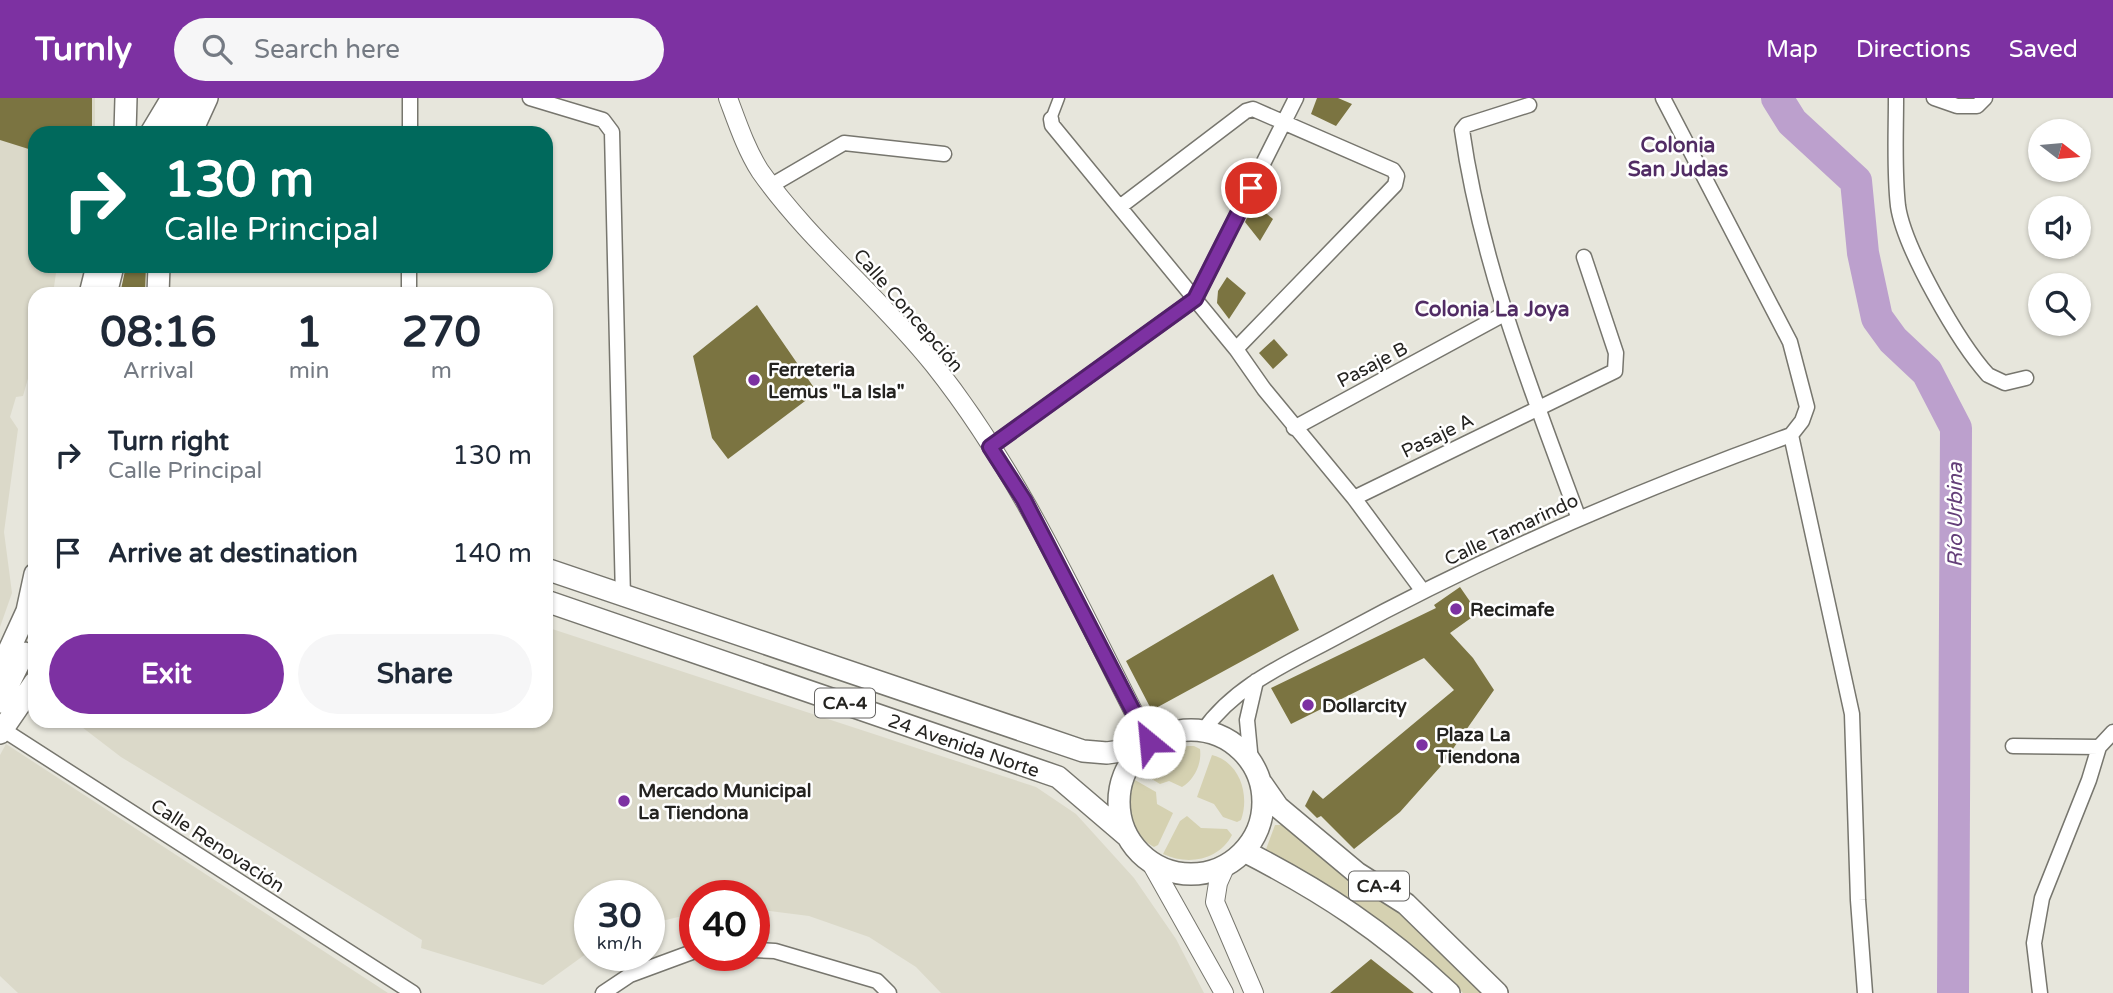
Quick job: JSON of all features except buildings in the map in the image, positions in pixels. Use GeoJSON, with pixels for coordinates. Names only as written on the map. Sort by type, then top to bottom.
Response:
{"type":"FeatureCollection","features":[{"type":"Feature","properties":{"kind":"main road"},"geometry":{"type":"LineString","coordinates":[[125,126],[126,98]]}},
{"type":"Feature","properties":{"kind":"main road"},"geometry":{"type":"LineString","coordinates":[[154,98],[159,126]]}},
{"type":"Feature","properties":{"kind":"main road"},"geometry":{"type":"LineString","coordinates":[[162,126],[172,98]]}},
{"type":"Feature","properties":{"kind":"main road"},"geometry":{"type":"LineString","coordinates":[[164,126],[189,98]]}},
{"type":"Feature","properties":{"kind":"main road"},"geometry":{"type":"LineString","coordinates":[[194,126],[207,98]]}},
{"type":"Feature","properties":{"kind":"main road","name":"24 Avenida Norte"},"geometry":{"type":"LineString","coordinates":[[553,572],[623,598],[1083,751],[1107,753],[1145,745]]}},
{"type":"Feature","properties":{"kind":"main road","name":"24 Avenida Norte"},"geometry":{"type":"LineString","coordinates":[[553,603],[1058,777],[1127,836]]}},
{"type":"Feature","properties":{"kind":"main road"},"geometry":{"type":"LineString","coordinates":[[0,670],[28,606]]}},
{"type":"Feature","properties":{"kind":"main road"},"geometry":{"type":"LineString","coordinates":[[0,702],[28,640]]}},
{"type":"Feature","properties":{"kind":"main road"},"geometry":{"type":"LineString","coordinates":[[1,723],[28,673]]}},
{"type":"Feature","properties":{"kind":"main road"},"geometry":{"type":"LineString","coordinates":[[1,723],[28,690]]}},
{"type":"Feature","properties":{"kind":"main road","name":"CA-4"},"geometry":{"type":"LineString","coordinates":[[1260,782],[1261,819],[1244,851],[1227,865],[1206,873],[1184,874],[1151,863],[1127,836],[1120,816],[1119,794],[1125,773],[1145,745],[1172,732],[1203,731],[1230,741],[1251,762],[1260,782],[1278,807],[1357,873],[1406,904],[1497,993]]}},
{"type":"Feature","properties":{"kind":"main road","name":"CA-4"},"geometry":{"type":"LineString","coordinates":[[1244,851],[1327,895],[1416,962],[1449,993]]}},
{"type":"Feature","properties":{"kind":"street"},"geometry":{"type":"LineString","coordinates":[[410,98],[410,126]]}},
{"type":"Feature","properties":{"kind":"street"},"geometry":{"type":"LineString","coordinates":[[530,98],[603,120],[612,132],[623,598]]}},
{"type":"Feature","properties":{"kind":"street","name":"Calle Concepción"},"geometry":{"type":"LineString","coordinates":[[728,98],[760,170],[808,229],[934,364],[990,447],[1024,500],[1145,745]]}},
{"type":"Feature","properties":{"kind":"street"},"geometry":{"type":"LineString","coordinates":[[1059,98],[1051,119],[1052,124],[1236,349],[1294,428],[1354,498],[1422,590]]}},
{"type":"Feature","properties":{"kind":"street"},"geometry":{"type":"LineString","coordinates":[[990,447],[1195,299],[1296,98]]}},
{"type":"Feature","properties":{"kind":"street"},"geometry":{"type":"LineString","coordinates":[[1663,98],[1790,342],[1807,407],[1802,421],[1791,435],[1852,713],[1857,900],[1865,993]]}},
{"type":"Feature","properties":{"kind":"street"},"geometry":{"type":"LineString","coordinates":[[1896,98],[1898,204],[1903,231],[1918,263],[1979,365],[1988,375],[2005,383],[2026,379]]}},
{"type":"Feature","properties":{"kind":"street"},"geometry":{"type":"LineString","coordinates":[[1934,98],[1957,106],[1977,106],[1985,98]]}},
{"type":"Feature","properties":{"kind":"street"},"geometry":{"type":"LineString","coordinates":[[1529,105],[1466,125],[1462,130],[1471,191],[1506,313],[1579,519]]}},
{"type":"Feature","properties":{"kind":"street"},"geometry":{"type":"LineString","coordinates":[[1121,206],[1246,111],[1260,110],[1393,170],[1397,176],[1395,185],[1236,349]]}},
{"type":"Feature","properties":{"kind":"street"},"geometry":{"type":"LineString","coordinates":[[772,185],[844,143],[944,154]]}},
{"type":"Feature","properties":{"kind":"street","name":"Pasaje A"},"geometry":{"type":"LineString","coordinates":[[1354,498],[1615,371],[1616,353],[1584,257]]}},
{"type":"Feature","properties":{"kind":"street","name":"Pasaje B"},"geometry":{"type":"LineString","coordinates":[[1294,428],[1506,313]]}},
{"type":"Feature","properties":{"kind":"street","name":"Calle Tamarindo"},"geometry":{"type":"LineString","coordinates":[[1203,731],[1237,692],[1422,590],[1658,484],[1791,435]]}},
{"type":"Feature","properties":{"kind":"street"},"geometry":{"type":"LineString","coordinates":[[1251,762],[1247,720],[1256,681]]}},
{"type":"Feature","properties":{"kind":"street","name":"Calle Renovación"},"geometry":{"type":"LineString","coordinates":[[1,723],[413,993]]}},
{"type":"Feature","properties":{"kind":"street"},"geometry":{"type":"LineString","coordinates":[[2040,993],[2034,943],[2042,898],[2089,780],[2099,747],[2113,732]]}},
{"type":"Feature","properties":{"kind":"street"},"geometry":{"type":"LineString","coordinates":[[2013,746],[2099,747]]}},
{"type":"Feature","properties":{"kind":"street"},"geometry":{"type":"LineString","coordinates":[[1151,863],[1223,993]]}},
{"type":"Feature","properties":{"kind":"street"},"geometry":{"type":"LineString","coordinates":[[1227,865],[1218,883],[1215,902],[1254,993]]}},
{"type":"Feature","properties":{"kind":"street"},"geometry":{"type":"LineString","coordinates":[[770,951],[877,981],[889,993]]}},
{"type":"Feature","properties":{"kind":"street"},"geometry":{"type":"LineString","coordinates":[[603,993],[630,975],[679,957]]}},
{"type":"Feature","properties":{"kind":"shaded area"},"geometry":{"type":"Polygon","coordinates":[[[0,98],[95,98],[95,126],[28,126],[28,273],[56,273],[54,287],[28,287],[28,378],[23,396],[16,397],[10,417],[18,429],[4,532],[12,593],[0,627],[0,98]]]}},
{"type":"Feature","properties":{"kind":"shaded area","name":"Mercado Municipal La Tiendona"},"geometry":{"type":"Polygon","coordinates":[[[553,629],[1036,787],[1076,814],[1134,878],[1176,939],[1204,993],[941,993],[916,967],[869,937],[809,916],[770,911],[770,880],[679,880],[679,917],[665,920],[665,880],[574,880],[574,963],[543,985],[421,948],[422,940],[121,757],[83,728],[553,728],[553,629]]]}},
{"type":"Feature","properties":{"kind":"shaded area"},"geometry":{"type":"Polygon","coordinates":[[[6,744],[388,993],[18,993],[0,976],[0,755],[6,744]]]}},
{"type":"Feature","properties":{"kind":"shaded area"},"geometry":{"type":"Polygon","coordinates":[[[1194,746],[1200,749],[1198,766],[1190,780],[1182,787],[1169,781],[1160,784],[1140,772],[1151,759],[1164,751],[1194,746]]]}},
{"type":"Feature","properties":{"kind":"shaded area"},"geometry":{"type":"Polygon","coordinates":[[[1212,755],[1230,765],[1240,781],[1244,800],[1241,820],[1237,822],[1223,817],[1214,804],[1197,797],[1212,755]]]}},
{"type":"Feature","properties":{"kind":"shaded area"},"geometry":{"type":"Polygon","coordinates":[[[1135,780],[1156,792],[1157,804],[1173,813],[1158,845],[1154,847],[1140,835],[1132,818],[1130,798],[1135,780]]]}},
{"type":"Feature","properties":{"kind":"shaded area"},"geometry":{"type":"Polygon","coordinates":[[[1187,816],[1201,828],[1227,829],[1232,835],[1219,850],[1202,858],[1182,860],[1163,854],[1180,821],[1187,816]]]}},
{"type":"Feature","properties":{"kind":"shaded area"},"geometry":{"type":"Polygon","coordinates":[[[1275,825],[1283,825],[1390,903],[1489,993],[1463,993],[1417,952],[1346,897],[1265,852],[1275,825]]]}},
{"type":"Feature","properties":{"kind":"waterway","name":"Río Urbina"},"geometry":{"type":"LineString","coordinates":[[1777,98],[1792,122],[1856,181],[1863,253],[1877,318],[1893,340],[1927,372],[1956,428],[1953,993]]}},
{"type":"Feature","properties":{"kind":"place","name":"Ferreteria Lemus \"La Isla\""},"geometry":{"type":"Point","coordinates":[754,380]}},
{"type":"Feature","properties":{"kind":"place","name":"Recimafe"},"geometry":{"type":"Point","coordinates":[1456,609]}},
{"type":"Feature","properties":{"kind":"place","name":"Dollarcity"},"geometry":{"type":"Point","coordinates":[1308,705]}},
{"type":"Feature","properties":{"kind":"place","name":"Plaza La Tiendona"},"geometry":{"type":"Point","coordinates":[1422,745]}},
{"type":"Feature","properties":{"kind":"place","name":"Mercado Municipal La Tiendona"},"geometry":{"type":"Point","coordinates":[624,801]}},
{"type":"Feature","properties":{"kind":"district","name":"Colonia San Judas"},"geometry":{"type":"Point","coordinates":[1678,157]}},
{"type":"Feature","properties":{"kind":"district","name":"Colonia La Joya"},"geometry":{"type":"Point","coordinates":[1492,309]}},
{"type":"Feature","properties":{"kind":"route"},"geometry":{"type":"LineString","coordinates":[[1149,742],[1024,500],[990,447],[1195,299],[1251,188]]}}]}
